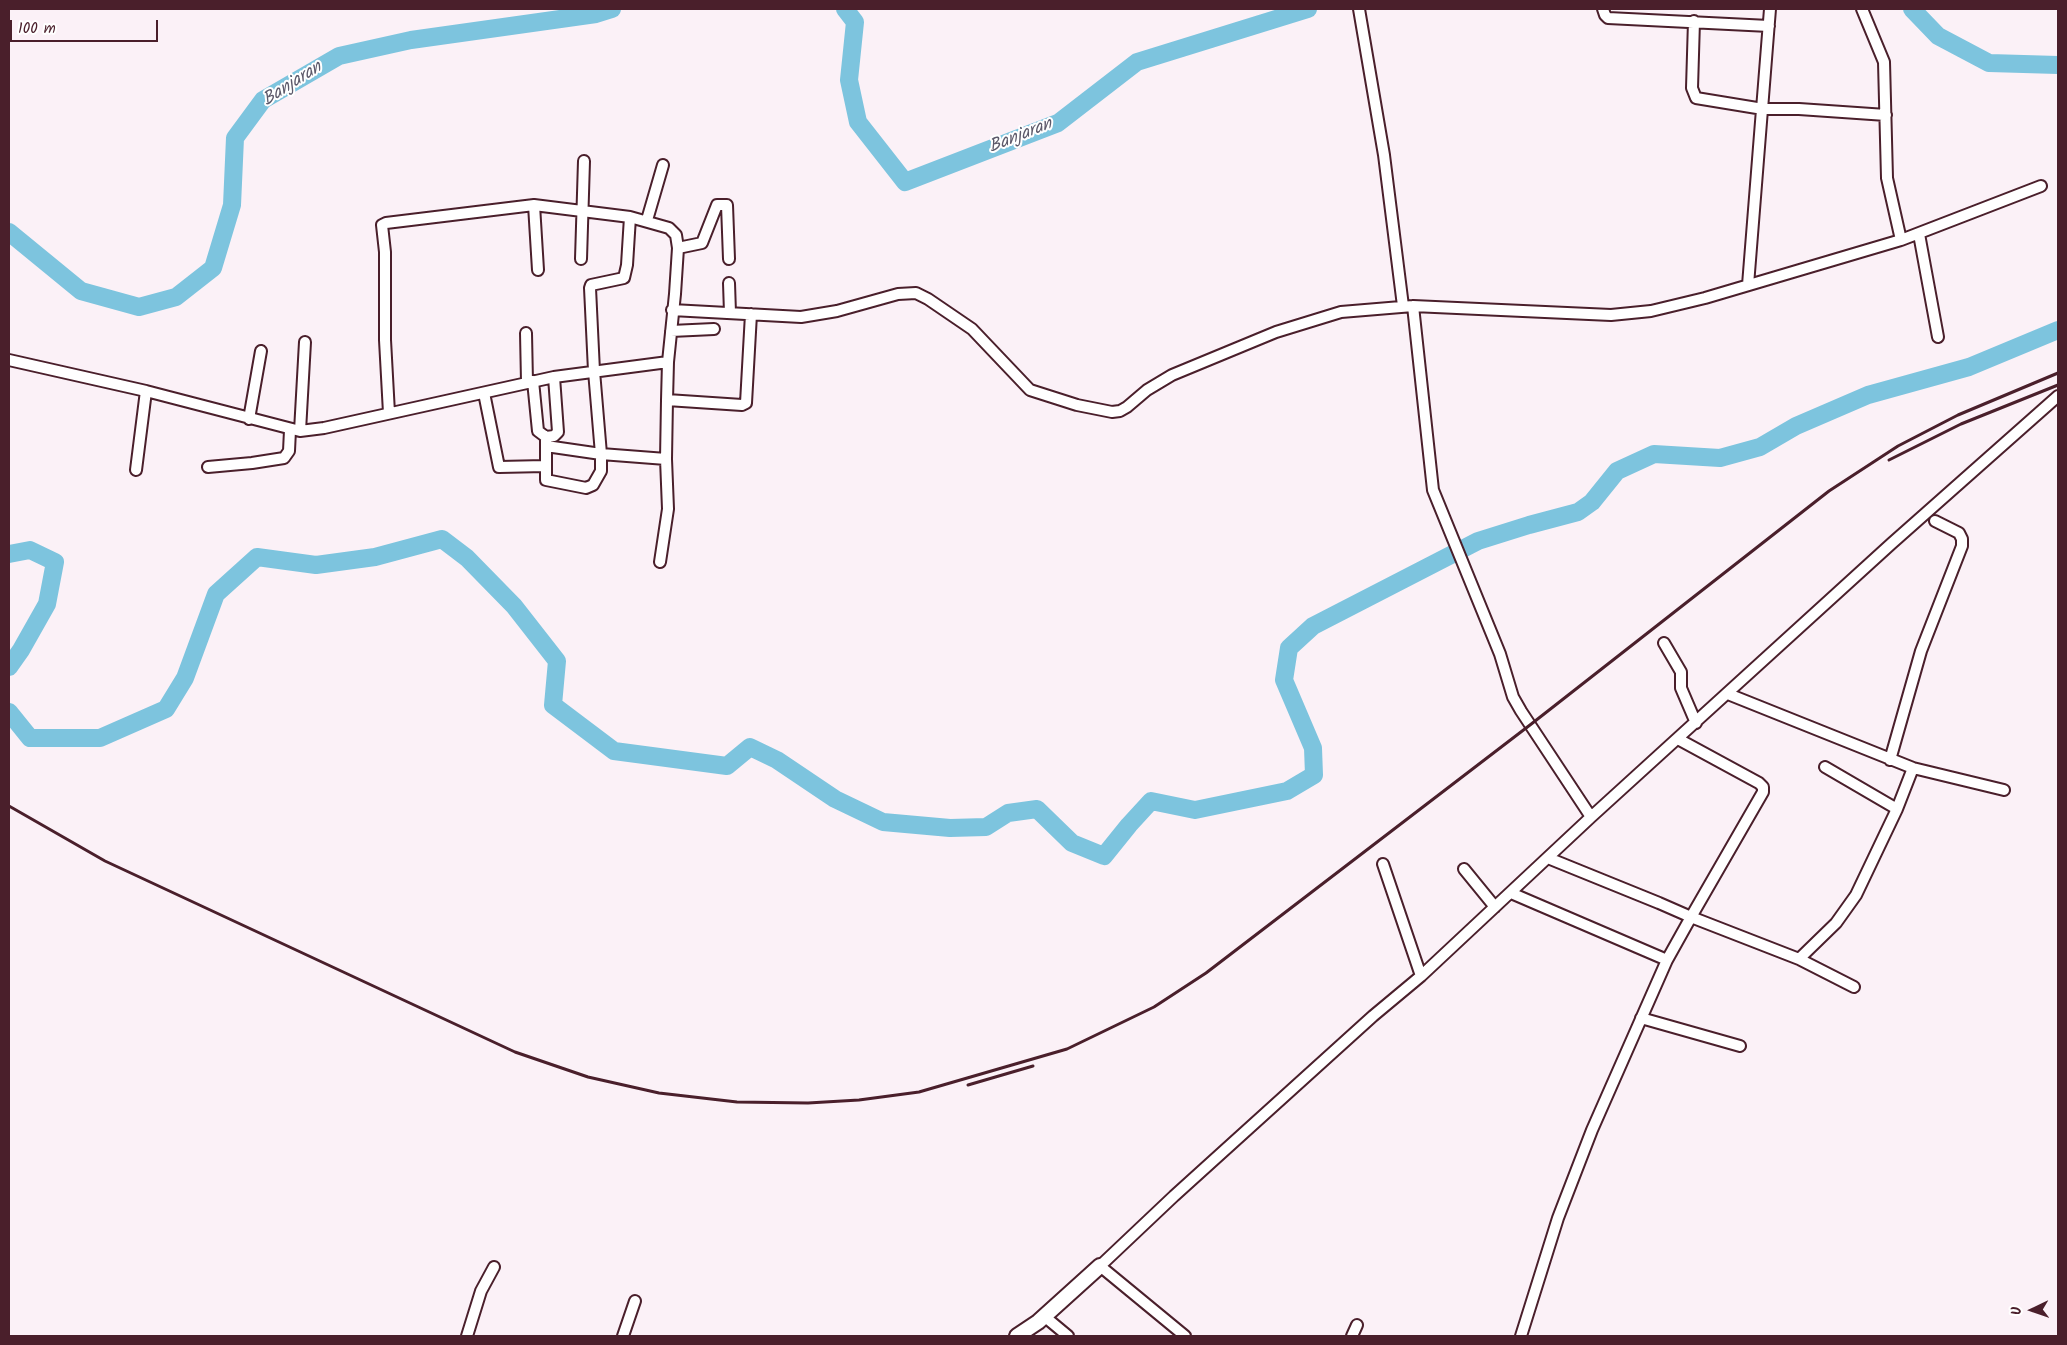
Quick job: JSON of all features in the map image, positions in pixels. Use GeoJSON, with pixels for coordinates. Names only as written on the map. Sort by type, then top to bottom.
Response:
{"type":"FeatureCollection","features":[{"type":"Feature","properties":{"kind":"street"},"geometry":{"type":"LineString","coordinates":[[1359,9],[1408,306],[1431,481],[1500,654],[1514,697],[1521,711],[1591,817]]}},
{"type":"Feature","properties":{"kind":"street"},"geometry":{"type":"LineString","coordinates":[[1603,9],[1608,18],[1769,26]]}},
{"type":"Feature","properties":{"kind":"street"},"geometry":{"type":"LineString","coordinates":[[1748,285],[1770,9]]}},
{"type":"Feature","properties":{"kind":"street"},"geometry":{"type":"LineString","coordinates":[[1862,9],[1883,55],[1887,178],[1901,240]]}},
{"type":"Feature","properties":{"kind":"street"},"geometry":{"type":"LineString","coordinates":[[1694,22],[1692,88],[1694,96],[1701,100],[1763,109],[1799,109],[1886,115]]}},
{"type":"Feature","properties":{"kind":"street"},"geometry":{"type":"LineString","coordinates":[[581,258],[584,160]]}},
{"type":"Feature","properties":{"kind":"street"},"geometry":{"type":"LineString","coordinates":[[647,220],[663,165]]}},
{"type":"Feature","properties":{"kind":"street"},"geometry":{"type":"LineString","coordinates":[[672,310],[801,317],[837,311],[898,294],[916,293],[972,329],[1030,390],[1077,405],[1112,412],[1120,411],[1127,407],[1147,390],[1172,375],[1276,332],[1326,315],[1408,306],[1610,315],[1651,310],[1705,298],[1901,240],[2042,186]]}},
{"type":"Feature","properties":{"kind":"street"},"geometry":{"type":"LineString","coordinates":[[678,248],[702,243],[717,205],[726,205],[729,259]]}},
{"type":"Feature","properties":{"kind":"street"},"geometry":{"type":"LineString","coordinates":[[534,206],[538,270]]}},
{"type":"Feature","properties":{"kind":"street"},"geometry":{"type":"LineString","coordinates":[[389,413],[385,340],[385,252],[382,225],[386,222],[534,206],[630,217],[647,220],[669,228],[676,234],[678,248],[668,362],[666,459],[668,509],[660,562]]}},
{"type":"Feature","properties":{"kind":"street"},"geometry":{"type":"LineString","coordinates":[[526,333],[530,382],[538,431],[546,442],[545,478],[548,481],[586,488],[592,485],[601,471],[590,288],[591,286],[624,278],[627,265],[630,217]]}},
{"type":"Feature","properties":{"kind":"street"},"geometry":{"type":"LineString","coordinates":[[1919,234],[1938,337]]}},
{"type":"Feature","properties":{"kind":"street"},"geometry":{"type":"LineString","coordinates":[[729,283],[730,313]]}},
{"type":"Feature","properties":{"kind":"street"},"geometry":{"type":"LineString","coordinates":[[667,400],[742,405],[746,403],[751,314]]}},
{"type":"Feature","properties":{"kind":"street"},"geometry":{"type":"LineString","coordinates":[[671,331],[714,329]]}},
{"type":"Feature","properties":{"kind":"street"},"geometry":{"type":"LineString","coordinates":[[208,467],[261,462],[287,456],[295,431],[305,342]]}},
{"type":"Feature","properties":{"kind":"street"},"geometry":{"type":"LineString","coordinates":[[249,419],[261,351]]}},
{"type":"Feature","properties":{"kind":"street"},"geometry":{"type":"LineString","coordinates":[[9,360],[146,391],[295,431],[324,428],[554,377],[668,362]]}},
{"type":"Feature","properties":{"kind":"street"},"geometry":{"type":"LineString","coordinates":[[546,442],[557,435],[558,432],[554,377]]}},
{"type":"Feature","properties":{"kind":"street"},"geometry":{"type":"LineString","coordinates":[[136,470],[146,391]]}},
{"type":"Feature","properties":{"kind":"street"},"geometry":{"type":"LineString","coordinates":[[484,393],[497,465],[499,467],[545,466]]}},
{"type":"Feature","properties":{"kind":"street"},"geometry":{"type":"LineString","coordinates":[[1016,1336],[1044,1316],[1100,1266],[1174,1196],[1373,1016],[1421,976],[1591,817],[2058,396]]}},
{"type":"Feature","properties":{"kind":"street"},"geometry":{"type":"LineString","coordinates":[[546,442],[601,454],[666,459]]}},
{"type":"Feature","properties":{"kind":"street"},"geometry":{"type":"LineString","coordinates":[[1890,760],[1921,651],[1962,546],[1959,533],[1935,521]]}},
{"type":"Feature","properties":{"kind":"street"},"geometry":{"type":"LineString","coordinates":[[1664,643],[1681,672],[1681,688],[1696,723]]}},
{"type":"Feature","properties":{"kind":"street"},"geometry":{"type":"LineString","coordinates":[[1728,694],[1890,760],[1914,768],[2004,790]]}},
{"type":"Feature","properties":{"kind":"street"},"geometry":{"type":"LineString","coordinates":[[1521,1336],[1558,1218],[1592,1130],[1666,960],[1763,792],[1763,787],[1759,783],[1678,739]]}},
{"type":"Feature","properties":{"kind":"street"},"geometry":{"type":"LineString","coordinates":[[1825,766],[1896,809]]}},
{"type":"Feature","properties":{"kind":"street"},"geometry":{"type":"LineString","coordinates":[[1799,959],[1836,923],[1856,895],[1914,768]]}},
{"type":"Feature","properties":{"kind":"street"},"geometry":{"type":"LineString","coordinates":[[1548,858],[1659,902],[1690,917],[1799,959],[1854,987]]}},
{"type":"Feature","properties":{"kind":"street"},"geometry":{"type":"LineString","coordinates":[[1383,864],[1421,976]]}},
{"type":"Feature","properties":{"kind":"street"},"geometry":{"type":"LineString","coordinates":[[1464,870],[1495,907]]}},
{"type":"Feature","properties":{"kind":"street"},"geometry":{"type":"LineString","coordinates":[[1511,893],[1666,960]]}},
{"type":"Feature","properties":{"kind":"street"},"geometry":{"type":"LineString","coordinates":[[1641,1018],[1740,1046]]}},
{"type":"Feature","properties":{"kind":"street"},"geometry":{"type":"LineString","coordinates":[[1100,1266],[1183,1336]]}},
{"type":"Feature","properties":{"kind":"street"},"geometry":{"type":"LineString","coordinates":[[467,1336],[481,1291],[494,1267]]}},
{"type":"Feature","properties":{"kind":"street"},"geometry":{"type":"LineString","coordinates":[[623,1336],[635,1301]]}},
{"type":"Feature","properties":{"kind":"street"},"geometry":{"type":"LineString","coordinates":[[1044,1316],[1068,1336]]}},
{"type":"Feature","properties":{"kind":"street"},"geometry":{"type":"LineString","coordinates":[[1352,1336],[1357,1325]]}},
{"type":"Feature","properties":{"kind":"waterway","name":"Banjaran"},"geometry":{"type":"LineString","coordinates":[[9,232],[81,291],[139,307],[176,297],[213,268],[232,205],[235,138],[263,100],[339,56],[411,40],[596,14],[612,9]]}},
{"type":"Feature","properties":{"kind":"waterway","name":"Banjaran"},"geometry":{"type":"LineString","coordinates":[[845,9],[855,22],[849,80],[858,122],[905,182],[1058,123],[1137,62],[1308,9]]}},
{"type":"Feature","properties":{"kind":"waterway","name":"Banjaran"},"geometry":{"type":"LineString","coordinates":[[1912,9],[1938,36],[1989,63],[2058,65]]}},
{"type":"Feature","properties":{"kind":"waterway"},"geometry":{"type":"LineString","coordinates":[[9,712],[30,738],[100,738],[166,709],[185,678],[216,594],[257,557],[316,565],[375,557],[442,539],[467,558],[514,606],[557,661],[553,705],[614,751],[727,766],[750,747],[777,760],[835,799],[883,822],[950,828],[986,827],[1008,813],[1037,809],[1072,843],[1104,856],[1151,801],[1195,810],[1287,791],[1314,775],[1313,748],[1284,680],[1289,648],[1313,626],[1478,541],[1578,512],[1592,502],[1617,471],[1654,454],[1720,458],[1760,447],[1796,426],[1868,395],[1969,367],[2058,330]]}},
{"type":"Feature","properties":{"kind":"waterway"},"geometry":{"type":"LineString","coordinates":[[9,554],[30,550],[55,562],[47,604],[9,667]]}},
{"type":"Feature","properties":{"kind":"railway"},"geometry":{"type":"LineString","coordinates":[[9,806],[105,861],[515,1052],[588,1077],[659,1093],[737,1102],[808,1103],[859,1100],[919,1092],[1067,1049],[1154,1007],[1206,973],[1530,725],[1829,491],[1898,446],[1958,415],[2058,373]]}},
{"type":"Feature","properties":{"kind":"railway"},"geometry":{"type":"LineString","coordinates":[[1889,460],[1961,424],[2058,385]]}},
{"type":"Feature","properties":{"kind":"railway"},"geometry":{"type":"LineString","coordinates":[[968,1085],[1033,1066]]}}]}
